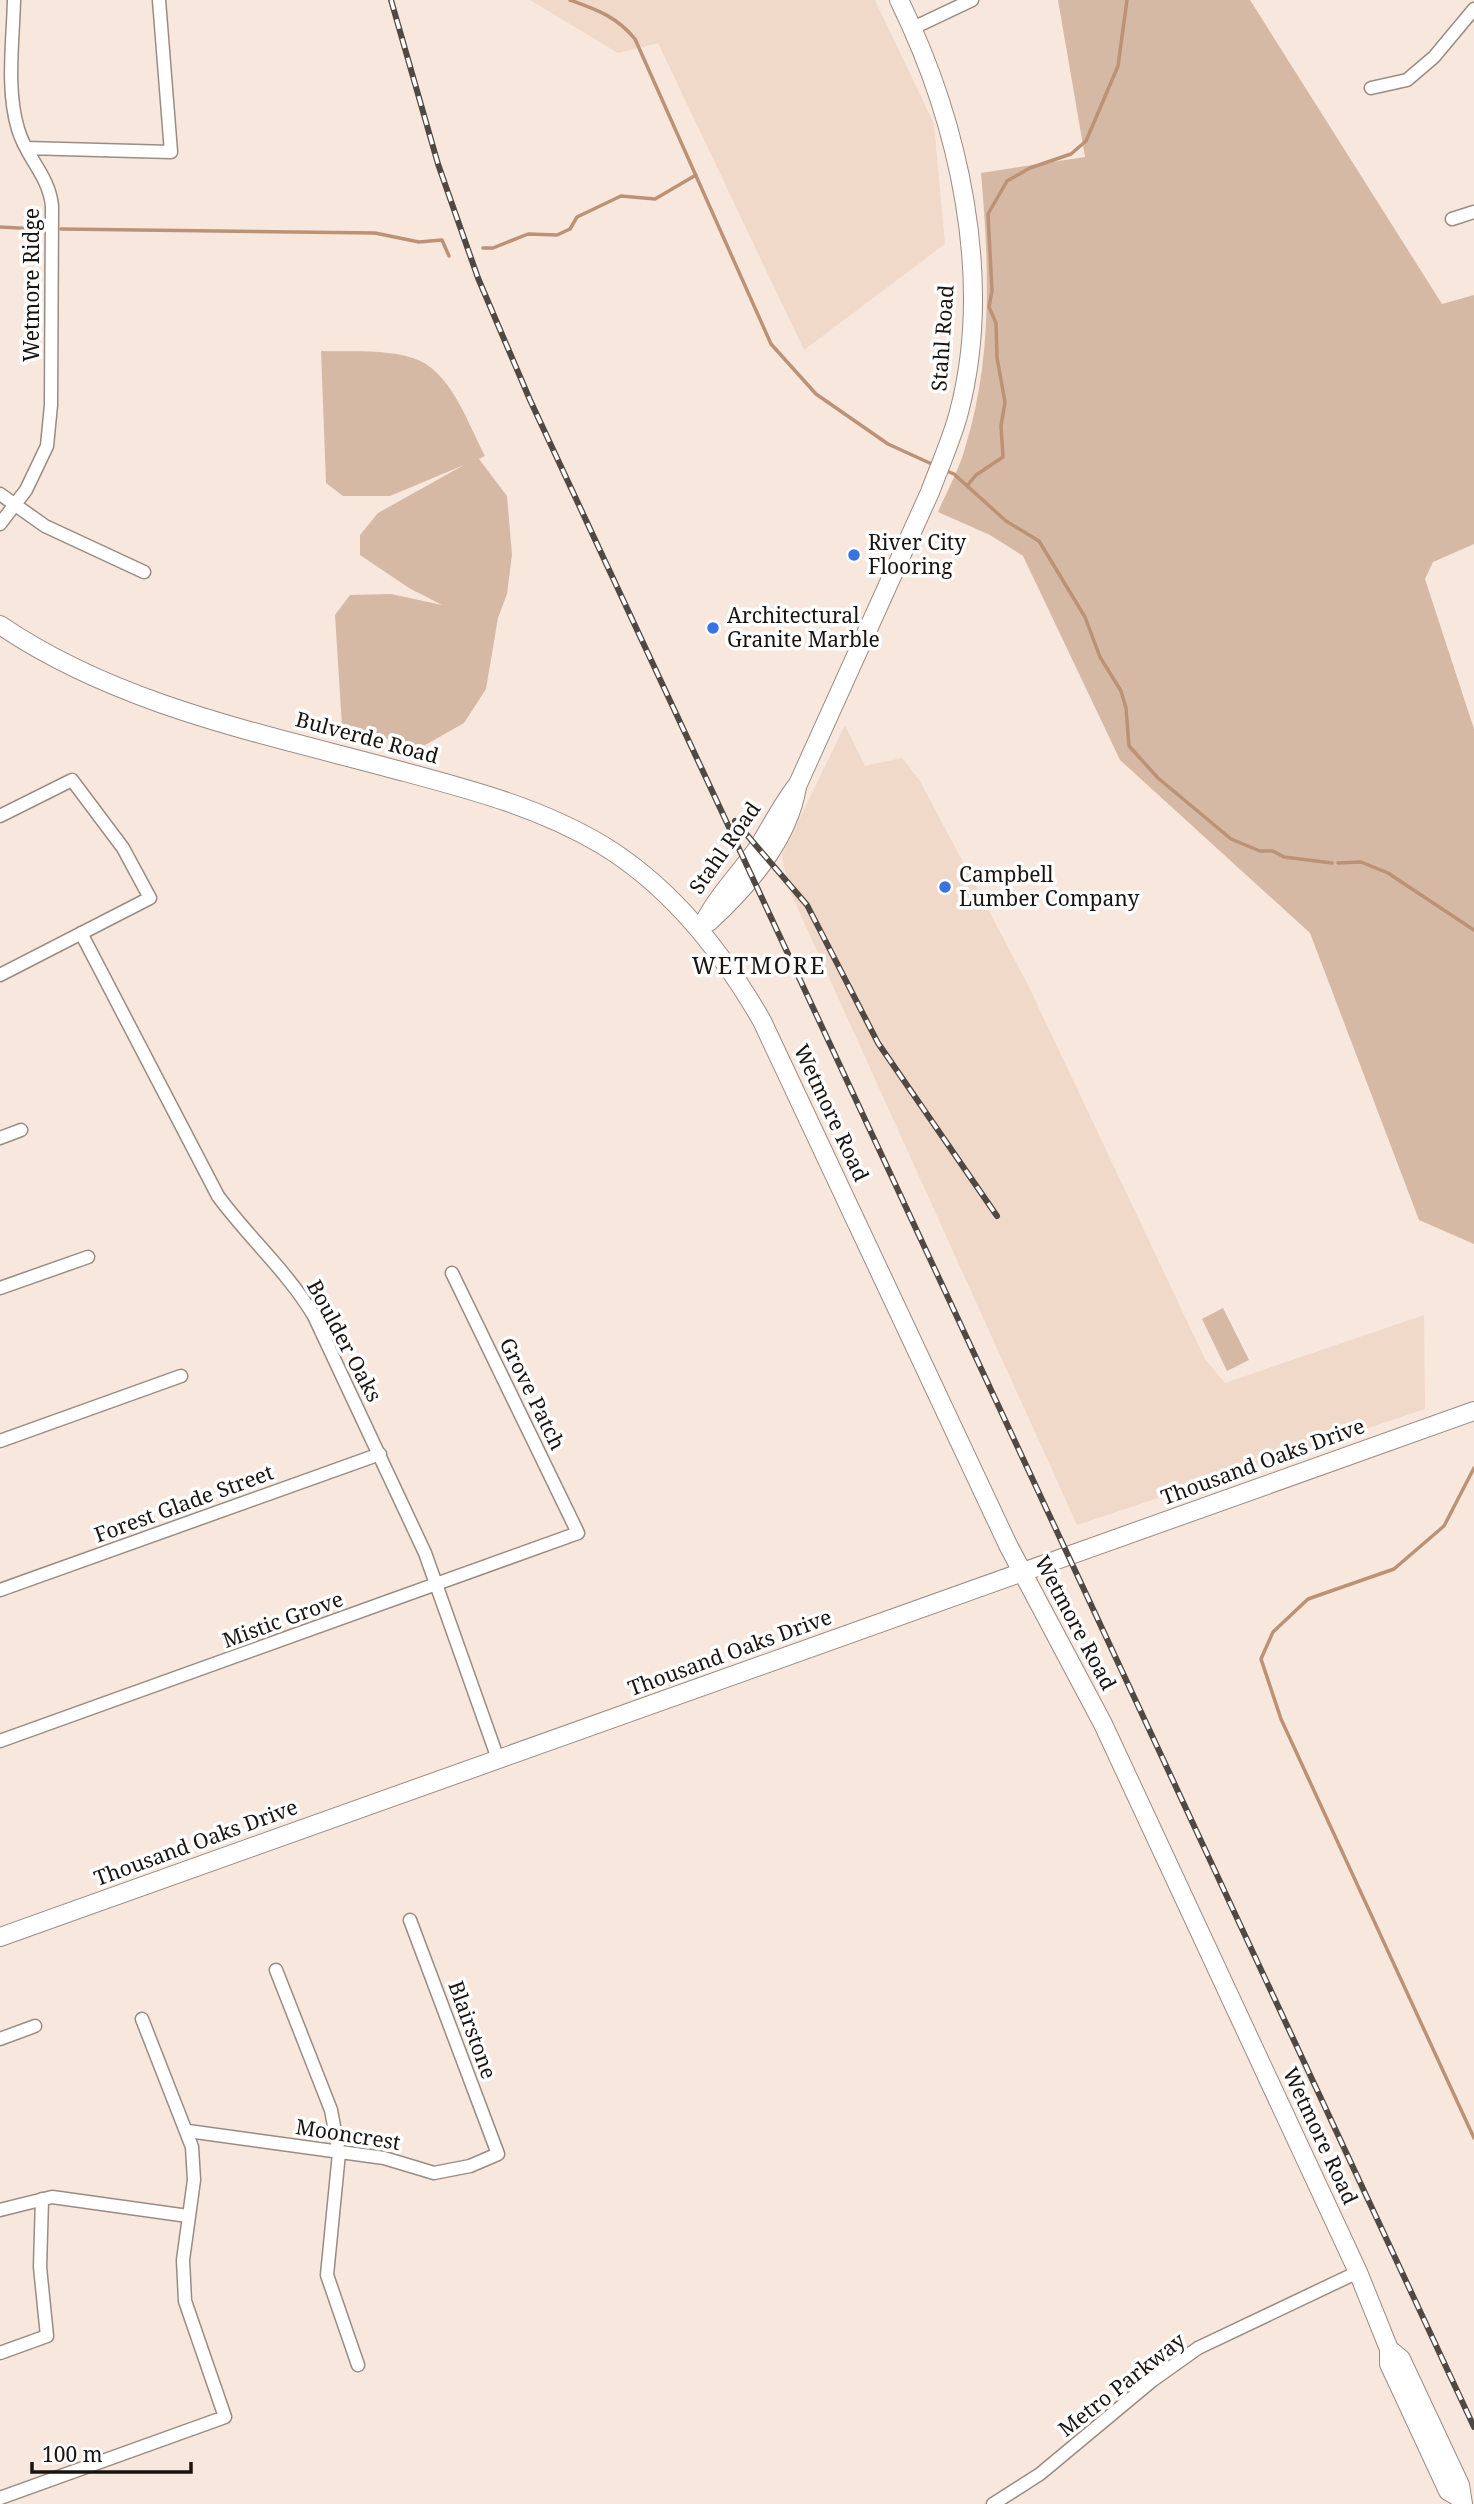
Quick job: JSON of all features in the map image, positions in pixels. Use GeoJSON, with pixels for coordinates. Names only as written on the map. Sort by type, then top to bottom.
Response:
{"type":"FeatureCollection","features":[{"type":"Feature","properties":{"kind":"main road","name":"Stahl Road"},"geometry":{"type":"LineString","coordinates":[[700,931],[728,905],[766,858],[793,810],[798,783],[930,492],[950,443],[961,403],[969,354],[971,291],[968,232],[953,139],[932,73],[899,0]]}},
{"type":"Feature","properties":{"kind":"main road","name":"Bulverde Road"},"geometry":{"type":"LineString","coordinates":[[0,625],[89,675],[161,704],[536,810],[605,847],[630,864],[670,898],[700,931]]}},
{"type":"Feature","properties":{"kind":"main road","name":"Wetmore Road"},"geometry":{"type":"LineString","coordinates":[[700,931],[734,975],[762,1021],[1021,1572],[1103,1724],[1358,2272],[1389,2348],[1401,2359],[1460,2485],[1462,2501]]}},
{"type":"Feature","properties":{"kind":"main road","name":"Thousand Oaks Drive"},"geometry":{"type":"LineString","coordinates":[[0,1937],[1474,1411]]}},
{"type":"Feature","properties":{"kind":"street","name":"Wetmore Ridge"},"geometry":{"type":"LineString","coordinates":[[0,524],[31,482],[47,446],[51,405],[52,206],[47,180],[26,148],[13,110],[14,0]]}},
{"type":"Feature","properties":{"kind":"street"},"geometry":{"type":"LineString","coordinates":[[26,148],[171,152],[159,0]]}},
{"type":"Feature","properties":{"kind":"street"},"geometry":{"type":"LineString","coordinates":[[913,28],[972,0]]}},
{"type":"Feature","properties":{"kind":"street"},"geometry":{"type":"LineString","coordinates":[[1371,88],[1397,85],[1420,70],[1474,9]]}},
{"type":"Feature","properties":{"kind":"street"},"geometry":{"type":"LineString","coordinates":[[1452,219],[1474,212]]}},
{"type":"Feature","properties":{"kind":"street"},"geometry":{"type":"LineString","coordinates":[[0,494],[45,526],[144,572]]}},
{"type":"Feature","properties":{"kind":"street"},"geometry":{"type":"LineString","coordinates":[[0,816],[72,780],[123,848],[150,898],[0,975]]}},
{"type":"Feature","properties":{"kind":"street","name":"Boulder Oaks"},"geometry":{"type":"LineString","coordinates":[[81,933],[205,1174],[240,1226],[303,1297],[380,1454],[437,1585],[498,1759]]}},
{"type":"Feature","properties":{"kind":"street"},"geometry":{"type":"LineString","coordinates":[[0,1138],[21,1130]]}},
{"type":"Feature","properties":{"kind":"street"},"geometry":{"type":"LineString","coordinates":[[0,1288],[88,1257]]}},
{"type":"Feature","properties":{"kind":"street","name":"Grove Patch"},"geometry":{"type":"LineString","coordinates":[[452,1273],[578,1533]]}},
{"type":"Feature","properties":{"kind":"street"},"geometry":{"type":"LineString","coordinates":[[0,1441],[181,1376]]}},
{"type":"Feature","properties":{"kind":"street","name":"Forest Glade Street"},"geometry":{"type":"LineString","coordinates":[[0,1590],[380,1454]]}},
{"type":"Feature","properties":{"kind":"street","name":"Mistic Grove"},"geometry":{"type":"LineString","coordinates":[[0,1741],[578,1533]]}},
{"type":"Feature","properties":{"kind":"street","name":"Blairstone"},"geometry":{"type":"LineString","coordinates":[[410,1920],[498,2154]]}},
{"type":"Feature","properties":{"kind":"street"},"geometry":{"type":"LineString","coordinates":[[276,1969],[331,2110],[339,2153],[327,2275],[358,2365]]}},
{"type":"Feature","properties":{"kind":"street"},"geometry":{"type":"LineString","coordinates":[[0,2498],[225,2417],[186,2301],[183,2260],[194,2169],[188,2132],[142,2019]]}},
{"type":"Feature","properties":{"kind":"street"},"geometry":{"type":"LineString","coordinates":[[0,2039],[35,2026]]}},
{"type":"Feature","properties":{"kind":"street","name":"Mooncrest"},"geometry":{"type":"LineString","coordinates":[[188,2132],[384,2158],[434,2173],[470,2166],[498,2154]]}},
{"type":"Feature","properties":{"kind":"street"},"geometry":{"type":"LineString","coordinates":[[0,2210],[42,2199],[66,2198],[188,2216]]}},
{"type":"Feature","properties":{"kind":"street"},"geometry":{"type":"LineString","coordinates":[[0,2353],[47,2336],[40,2267],[42,2199]]}},
{"type":"Feature","properties":{"kind":"street","name":"Metro Parkway"},"geometry":{"type":"LineString","coordinates":[[993,2504],[1040,2473],[1153,2380],[1198,2348],[1358,2272]]}},
{"type":"Feature","properties":{"kind":"shaded area"},"geometry":{"type":"Polygon","coordinates":[[[530,0],[875,0],[934,124],[945,244],[804,350],[658,43],[618,53],[530,0]]]}},
{"type":"Feature","properties":{"kind":"shaded area"},"geometry":{"type":"Polygon","coordinates":[[[1058,0],[1250,0],[1442,304],[1474,295],[1474,544],[1433,562],[1425,579],[1474,729],[1474,1244],[1419,1220],[1310,933],[1120,760],[1023,556],[990,535],[938,512],[962,456],[980,380],[987,277],[981,173],[1085,157],[1058,0]]]}},
{"type":"Feature","properties":{"kind":"shaded area"},"geometry":{"type":"Polygon","coordinates":[[[321,351],[391,353],[426,364],[438,374],[457,400],[485,456],[479,459],[507,496],[512,555],[507,594],[498,618],[486,689],[464,723],[420,748],[342,726],[335,615],[350,595],[391,594],[442,605],[409,588],[360,555],[360,535],[378,513],[464,465],[390,496],[343,496],[326,483],[321,351]]]}},
{"type":"Feature","properties":{"kind":"shaded area"},"geometry":{"type":"Polygon","coordinates":[[[845,725],[865,766],[902,758],[920,781],[1028,985],[1205,1359],[1225,1383],[1424,1315],[1425,1409],[1077,1525],[788,887],[782,855],[845,725]]]}},
{"type":"Feature","properties":{"kind":"shaded area"},"geometry":{"type":"Polygon","coordinates":[[[1223,1308],[1249,1360],[1227,1371],[1202,1319],[1223,1308]]]}},
{"type":"Feature","properties":{"kind":"waterway"},"geometry":{"type":"LineString","coordinates":[[570,0],[613,19],[635,39],[771,344],[816,394],[888,444],[934,465]]}},
{"type":"Feature","properties":{"kind":"waterway"},"geometry":{"type":"LineString","coordinates":[[967,486],[976,475],[1003,457],[1001,426],[1005,402],[997,358],[996,323],[989,307],[992,291],[988,214],[1007,181],[1030,168],[1071,154],[1086,141],[1118,66],[1127,0]]}},
{"type":"Feature","properties":{"kind":"waterway"},"geometry":{"type":"LineString","coordinates":[[483,248],[493,248],[528,234],[557,235],[570,229],[577,217],[621,196],[655,199],[696,175]]}},
{"type":"Feature","properties":{"kind":"waterway"},"geometry":{"type":"LineString","coordinates":[[0,227],[38,229]]}},
{"type":"Feature","properties":{"kind":"waterway"},"geometry":{"type":"LineString","coordinates":[[61,229],[375,233],[419,242],[442,240],[449,256]]}},
{"type":"Feature","properties":{"kind":"waterway"},"geometry":{"type":"LineString","coordinates":[[944,470],[954,474],[1006,521],[1039,541],[1085,617],[1100,657],[1121,691],[1126,708],[1129,746],[1158,778],[1231,839],[1260,851],[1273,851],[1284,857],[1332,863]]}},
{"type":"Feature","properties":{"kind":"waterway"},"geometry":{"type":"LineString","coordinates":[[1338,863],[1361,862],[1388,873],[1474,930]]}},
{"type":"Feature","properties":{"kind":"waterway"},"geometry":{"type":"LineString","coordinates":[[1474,1468],[1444,1526],[1394,1569],[1308,1599],[1273,1632],[1261,1659],[1281,1719],[1474,2138]]}},
{"type":"Feature","properties":{"kind":"railway"},"geometry":{"type":"LineString","coordinates":[[391,0],[438,164],[478,278],[530,400],[1474,2427]]}},
{"type":"Feature","properties":{"kind":"railway"},"geometry":{"type":"LineString","coordinates":[[735,821],[807,905],[878,1043],[997,1216]]}},
{"type":"Feature","properties":{"kind":"place","name":"River City Flooring"},"geometry":{"type":"Point","coordinates":[854,555]}},
{"type":"Feature","properties":{"kind":"place","name":"Architectural Granite Marble"},"geometry":{"type":"Point","coordinates":[713,628]}},
{"type":"Feature","properties":{"kind":"place","name":"Campbell Lumber Company"},"geometry":{"type":"Point","coordinates":[945,887]}},
{"type":"Feature","properties":{"kind":"district","name":"WETMORE"},"geometry":{"type":"Point","coordinates":[759,966]}}]}
